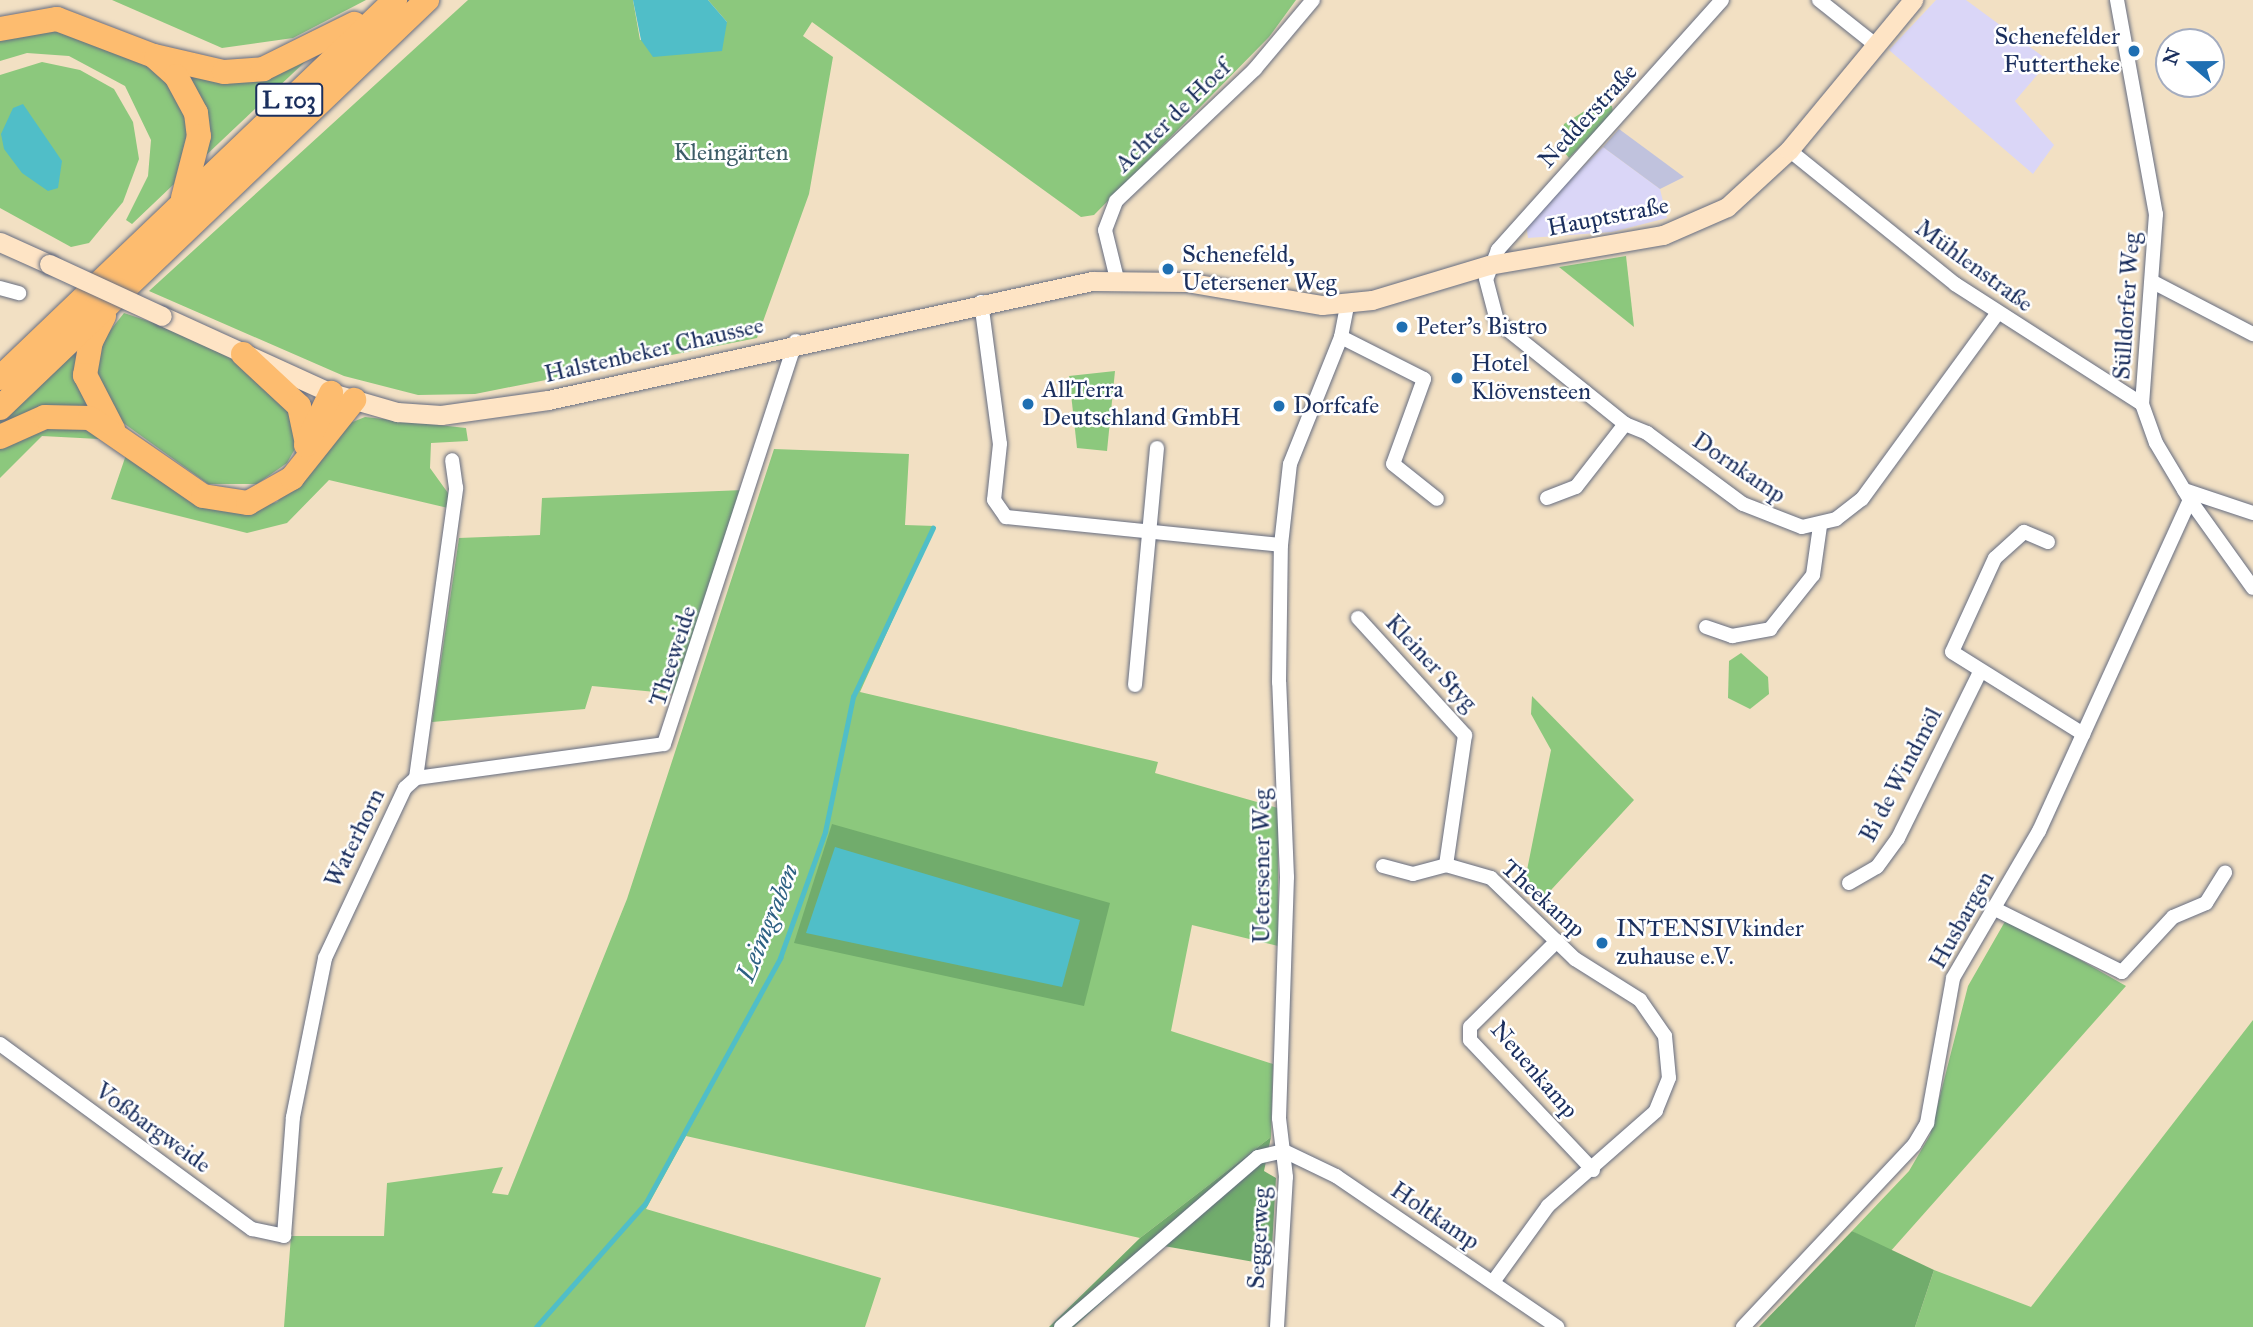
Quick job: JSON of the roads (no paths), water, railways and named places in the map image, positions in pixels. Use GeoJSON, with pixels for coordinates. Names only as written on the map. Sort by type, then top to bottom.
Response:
{"type":"FeatureCollection","features":[{"type":"Feature","properties":{"kind":"highway","name":"L 103"},"geometry":{"type":"LineString","coordinates":[[0,29],[57,19],[154,56],[224,72],[263,69],[394,0]]}},
{"type":"Feature","properties":{"kind":"highway","name":"L 103"},"geometry":{"type":"LineString","coordinates":[[0,378],[183,198],[394,0]]}},
{"type":"Feature","properties":{"kind":"highway","name":"L 103"},"geometry":{"type":"LineString","coordinates":[[0,408],[114,296],[427,0]]}},
{"type":"Feature","properties":{"kind":"highway","name":"L 103"},"geometry":{"type":"LineString","coordinates":[[154,56],[176,76],[196,113],[199,136],[183,198]]}},
{"type":"Feature","properties":{"kind":"highway","name":"L 103"},"geometry":{"type":"LineString","coordinates":[[114,296],[85,365],[90,394],[114,430]]}},
{"type":"Feature","properties":{"kind":"highway"},"geometry":{"type":"LineString","coordinates":[[243,354],[299,406],[307,444]]}},
{"type":"Feature","properties":{"kind":"highway","name":"L 103"},"geometry":{"type":"LineString","coordinates":[[0,437],[44,417],[67,415],[114,430],[213,500],[257,501],[292,478],[342,396]]}},
{"type":"Feature","properties":{"kind":"highway"},"geometry":{"type":"LineString","coordinates":[[292,478],[307,444],[342,396]]}},
{"type":"Feature","properties":{"kind":"main road","name":"Hauptstraße"},"geometry":{"type":"LineString","coordinates":[[1347,305],[1489,265],[1693,224],[1727,207],[1789,150],[1873,43],[1913,0]]}},
{"type":"Feature","properties":{"kind":"main road","name":"Halstenbeker Chaussee"},"geometry":{"type":"LineString","coordinates":[[0,242],[243,354],[342,396],[397,412],[494,411],[796,341],[981,302],[1116,279],[1185,282],[1347,305]]}},
{"type":"Feature","properties":{"kind":"street","name":"Achter de Hoef"},"geometry":{"type":"LineString","coordinates":[[1116,279],[1105,230],[1116,201],[1255,69],[1313,0]]}},
{"type":"Feature","properties":{"kind":"street","name":"Nedderstraße"},"geometry":{"type":"LineString","coordinates":[[1489,265],[1520,221],[1722,0]]}},
{"type":"Feature","properties":{"kind":"street"},"geometry":{"type":"LineString","coordinates":[[1819,0],[1873,43]]}},
{"type":"Feature","properties":{"kind":"street","name":"Sülldorfer Weg"},"geometry":{"type":"LineString","coordinates":[[2116,0],[2151,161],[2153,282],[2142,404],[2187,495],[2253,588]]}},
{"type":"Feature","properties":{"kind":"street","name":"Mühlenstraße"},"geometry":{"type":"LineString","coordinates":[[1789,150],[1997,314],[2142,404]]}},
{"type":"Feature","properties":{"kind":"street","name":"Dornkamp"},"geometry":{"type":"LineString","coordinates":[[1489,265],[1488,295],[1497,321],[1625,424],[1647,433],[1764,517],[1820,526]]}},
{"type":"Feature","properties":{"kind":"street"},"geometry":{"type":"LineString","coordinates":[[2153,282],[2253,334]]}},
{"type":"Feature","properties":{"kind":"street"},"geometry":{"type":"LineString","coordinates":[[0,288],[19,293]]}},
{"type":"Feature","properties":{"kind":"street"},"geometry":{"type":"LineString","coordinates":[[981,302],[1000,444],[998,509],[1015,521],[1282,545]]}},
{"type":"Feature","properties":{"kind":"street","name":"Uetersener Weg"},"geometry":{"type":"LineString","coordinates":[[1284,1151],[1282,545],[1297,439],[1341,337],[1347,305]]}},
{"type":"Feature","properties":{"kind":"street"},"geometry":{"type":"LineString","coordinates":[[1706,627],[1732,636],[1770,629],[1813,575],[1820,526],[1850,510],[1876,484],[1927,402],[1997,314]]}},
{"type":"Feature","properties":{"kind":"street"},"geometry":{"type":"LineString","coordinates":[[1341,337],[1424,379],[1393,464],[1437,499]]}},
{"type":"Feature","properties":{"kind":"street","name":"Theeweide"},"geometry":{"type":"LineString","coordinates":[[416,778],[664,744],[796,341]]}},
{"type":"Feature","properties":{"kind":"street"},"geometry":{"type":"LineString","coordinates":[[1547,498],[1576,487],[1625,424]]}},
{"type":"Feature","properties":{"kind":"street"},"geometry":{"type":"LineString","coordinates":[[1135,685],[1157,448]]}},
{"type":"Feature","properties":{"kind":"street","name":"Waterhorn"},"geometry":{"type":"LineString","coordinates":[[284,1236],[293,1117],[325,958],[405,788],[416,778],[456,488],[452,460]]}},
{"type":"Feature","properties":{"kind":"street"},"geometry":{"type":"LineString","coordinates":[[2187,495],[2253,513]]}},
{"type":"Feature","properties":{"kind":"street","name":"Husbargen"},"geometry":{"type":"LineString","coordinates":[[1743,1327],[1914,1145],[1935,1099],[1953,978],[2039,831],[2187,495]]}},
{"type":"Feature","properties":{"kind":"street"},"geometry":{"type":"LineString","coordinates":[[2048,542],[2024,532],[1995,558],[1953,643],[1952,652],[1979,674],[2083,734]]}},
{"type":"Feature","properties":{"kind":"street","name":"Kleiner Styg"},"geometry":{"type":"LineString","coordinates":[[1358,618],[1465,734],[1446,865]]}},
{"type":"Feature","properties":{"kind":"street","name":"Bi de Windmöl"},"geometry":{"type":"LineString","coordinates":[[1849,883],[1877,867],[1898,838],[1979,674]]}},
{"type":"Feature","properties":{"kind":"street"},"geometry":{"type":"LineString","coordinates":[[1383,866],[1413,874],[1446,865]]}},
{"type":"Feature","properties":{"kind":"street","name":"Theekamp"},"geometry":{"type":"LineString","coordinates":[[1446,865],[1492,878],[1557,941],[1640,1000],[1655,1017],[1670,1059],[1656,1111],[1536,1219],[1493,1282]]}},
{"type":"Feature","properties":{"kind":"street"},"geometry":{"type":"LineString","coordinates":[[1993,908],[2122,972],[2173,917],[2206,903],[2225,872]]}},
{"type":"Feature","properties":{"kind":"street","name":"Neuenkamp"},"geometry":{"type":"LineString","coordinates":[[1557,941],[1470,1027],[1470,1040],[1593,1170]]}},
{"type":"Feature","properties":{"kind":"street","name":"Voßbargweide"},"geometry":{"type":"LineString","coordinates":[[0,1044],[251,1229],[284,1236]]}},
{"type":"Feature","properties":{"kind":"street"},"geometry":{"type":"LineString","coordinates":[[1061,1327],[1258,1157],[1284,1151]]}},
{"type":"Feature","properties":{"kind":"street","name":"Holtkamp"},"geometry":{"type":"LineString","coordinates":[[1284,1151],[1336,1176],[1557,1327]]}},
{"type":"Feature","properties":{"kind":"street","name":"Seggerweg"},"geometry":{"type":"LineString","coordinates":[[1277,1327],[1284,1151]]}},
{"type":"Feature","properties":{"kind":"water"},"geometry":{"type":"Polygon","coordinates":[[[633,0],[708,0],[727,22],[722,51],[653,57],[641,40],[633,0]]]}},
{"type":"Feature","properties":{"kind":"water"},"geometry":{"type":"Polygon","coordinates":[[[23,104],[62,161],[58,188],[48,191],[22,173],[4,149],[1,134],[13,108],[23,104]]]}},
{"type":"Feature","properties":{"kind":"water"},"geometry":{"type":"Polygon","coordinates":[[[835,847],[1080,920],[1062,987],[806,933],[835,847]]]}},
{"type":"Feature","properties":{"kind":"waterway","name":"Leimgraben"},"geometry":{"type":"LineString","coordinates":[[536,1327],[645,1204],[780,958],[825,832],[853,697],[933,528]]}},
{"type":"Feature","properties":{"kind":"place","name":"Schenefelder Futtertheke"},"geometry":{"type":"Point","coordinates":[2134,51]}},
{"type":"Feature","properties":{"kind":"place","name":"Schenefeld, Uetersener Weg"},"geometry":{"type":"Point","coordinates":[1168,269]}},
{"type":"Feature","properties":{"kind":"place","name":"Peter's Bistro"},"geometry":{"type":"Point","coordinates":[1402,327]}},
{"type":"Feature","properties":{"kind":"place","name":"Hotel Klövensteen"},"geometry":{"type":"Point","coordinates":[1457,378]}},
{"type":"Feature","properties":{"kind":"place","name":"AllTerra Deutschland GmbH"},"geometry":{"type":"Point","coordinates":[1028,404]}},
{"type":"Feature","properties":{"kind":"place","name":"Dorfcafe"},"geometry":{"type":"Point","coordinates":[1279,406]}},
{"type":"Feature","properties":{"kind":"place","name":"INTENSIVkinder zuhause e.V."},"geometry":{"type":"Point","coordinates":[1602,943]}},
{"type":"Feature","properties":{"kind":"park label","name":"Kleingärten"},"geometry":{"type":"Point","coordinates":[731,153]}}]}
